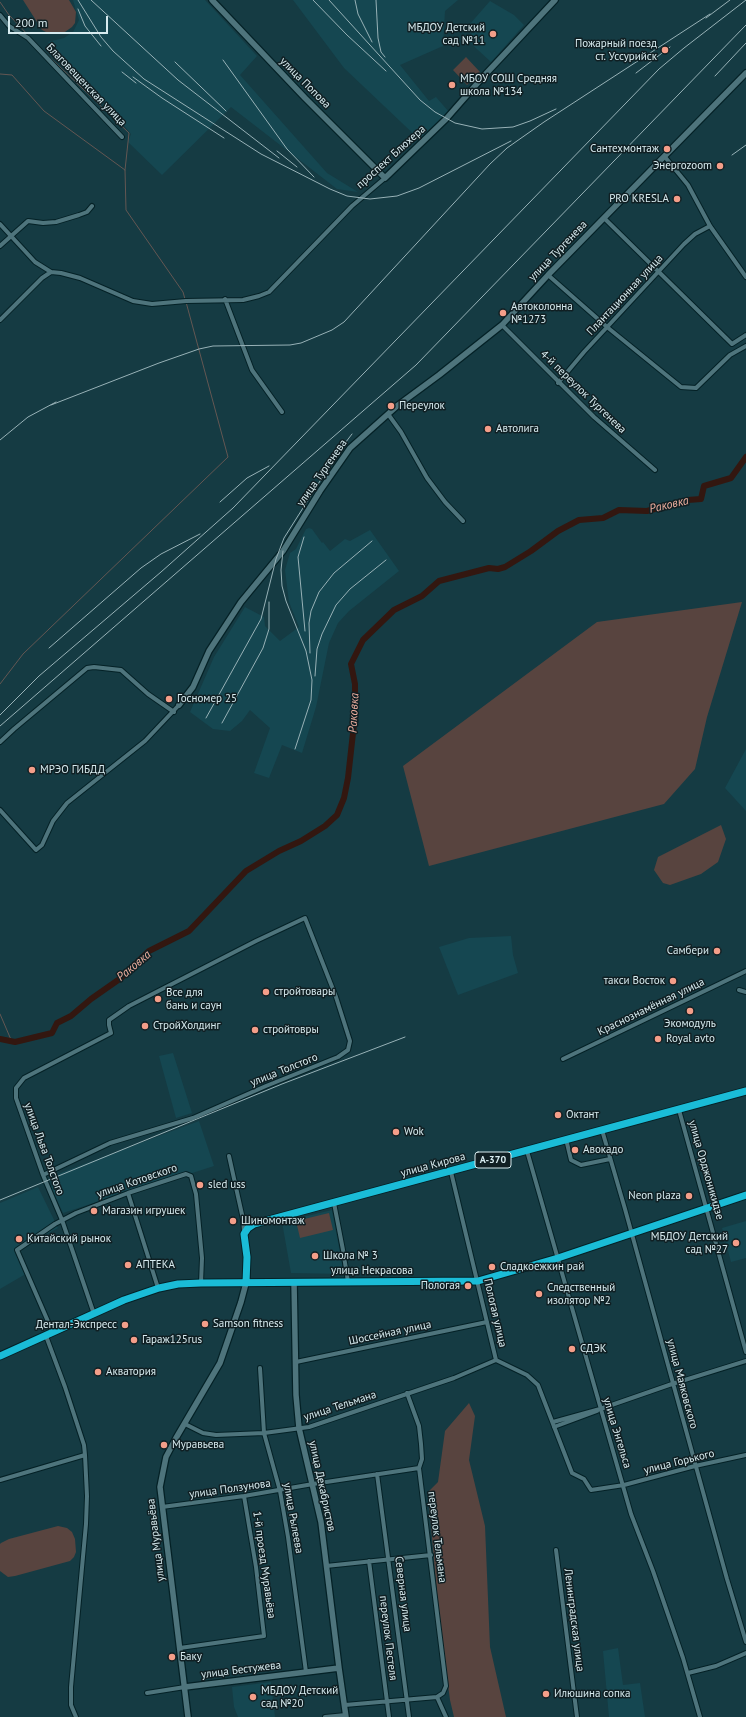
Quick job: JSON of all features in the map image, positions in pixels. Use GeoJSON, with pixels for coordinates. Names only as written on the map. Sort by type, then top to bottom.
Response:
{"type":"FeatureCollection","features":[{"type":"Feature","properties":{"kind":"highway","name":"улица Кирова"},"geometry":{"type":"LineString","coordinates":[[244,1234],[248,1228],[254,1224],[451,1172],[746,1091]]}},
{"type":"Feature","properties":{"kind":"highway","name":"улица Некрасова"},"geometry":{"type":"LineString","coordinates":[[0,1356],[140,1294],[158,1288],[178,1284],[201,1283],[478,1281],[558,1258],[746,1195]]}},
{"type":"Feature","properties":{"kind":"highway"},"geometry":{"type":"LineString","coordinates":[[244,1234],[247,1257],[246,1283]]}},
{"type":"Feature","properties":{"kind":"street","name":"улица Попова"},"geometry":{"type":"LineString","coordinates":[[212,0],[304,98],[385,178]]}},
{"type":"Feature","properties":{"kind":"street","name":"проспект Блюхера"},"geometry":{"type":"LineString","coordinates":[[0,224],[35,262],[52,272],[80,278],[119,295],[144,303],[152,304],[243,300],[269,292],[352,206],[385,178],[446,119],[555,0]]}},
{"type":"Feature","properties":{"kind":"street","name":"Благовещенская улица"},"geometry":{"type":"LineString","coordinates":[[0,14],[10,26],[28,38],[122,137]]}},
{"type":"Feature","properties":{"kind":"street","name":"улица Тургенева"},"geometry":{"type":"LineString","coordinates":[[0,810],[36,850],[42,845],[53,821],[67,803],[145,741],[174,712],[193,687],[209,651],[241,602],[283,551],[320,491],[350,448],[388,414],[502,325],[548,275],[746,73]]}},
{"type":"Feature","properties":{"kind":"street"},"geometry":{"type":"LineString","coordinates":[[665,157],[688,185],[710,226],[746,278]]}},
{"type":"Feature","properties":{"kind":"street"},"geometry":{"type":"LineString","coordinates":[[0,246],[28,222],[56,222],[87,212],[92,206]]}},
{"type":"Feature","properties":{"kind":"street"},"geometry":{"type":"LineString","coordinates":[[604,218],[660,271],[732,344],[746,335]]}},
{"type":"Feature","properties":{"kind":"street","name":"Плантационная улица"},"geometry":{"type":"LineString","coordinates":[[558,382],[607,326],[695,234],[710,226]]}},
{"type":"Feature","properties":{"kind":"street"},"geometry":{"type":"LineString","coordinates":[[0,320],[42,278],[52,272]]}},
{"type":"Feature","properties":{"kind":"street"},"geometry":{"type":"LineString","coordinates":[[548,275],[678,385],[696,388],[730,355],[746,346]]}},
{"type":"Feature","properties":{"kind":"street"},"geometry":{"type":"LineString","coordinates":[[225,300],[252,370],[282,412]]}},
{"type":"Feature","properties":{"kind":"street","name":"4-й переулок Тургенева"},"geometry":{"type":"LineString","coordinates":[[502,325],[594,417],[655,470]]}},
{"type":"Feature","properties":{"kind":"street"},"geometry":{"type":"LineString","coordinates":[[388,414],[401,432],[427,478],[445,502],[463,521]]}},
{"type":"Feature","properties":{"kind":"street"},"geometry":{"type":"LineString","coordinates":[[0,742],[87,668],[94,667],[121,670],[148,694],[174,712]]}},
{"type":"Feature","properties":{"kind":"street","name":"улица Толстого"},"geometry":{"type":"LineString","coordinates":[[43,1175],[94,1152],[110,1143],[199,1116],[266,1086],[338,1057],[348,1050],[350,1041],[336,997],[305,918]]}},
{"type":"Feature","properties":{"kind":"street","name":"улица Льва Толстого"},"geometry":{"type":"LineString","coordinates":[[94,1314],[62,1220],[43,1175],[16,1098],[16,1088],[24,1078],[111,1032],[109,1020],[129,1006],[256,941],[305,918]]}},
{"type":"Feature","properties":{"kind":"street","name":"Краснознамённая улица"},"geometry":{"type":"LineString","coordinates":[[563,1059],[746,971]]}},
{"type":"Feature","properties":{"kind":"street"},"geometry":{"type":"LineString","coordinates":[[739,990],[746,992]]}},
{"type":"Feature","properties":{"kind":"street","name":"улица Орджоникидзе"},"geometry":{"type":"LineString","coordinates":[[679,1110],[746,1352]]}},
{"type":"Feature","properties":{"kind":"street","name":"улица Маяковского"},"geometry":{"type":"LineString","coordinates":[[602,1130],[695,1466],[746,1642]]}},
{"type":"Feature","properties":{"kind":"street"},"geometry":{"type":"LineString","coordinates":[[566,1140],[571,1160],[581,1165],[610,1159]]}},
{"type":"Feature","properties":{"kind":"street","name":"улица Энгельса"},"geometry":{"type":"LineString","coordinates":[[527,1151],[600,1409],[624,1485],[631,1514],[656,1578],[688,1673],[700,1717]]}},
{"type":"Feature","properties":{"kind":"street"},"geometry":{"type":"LineString","coordinates":[[229,1156],[243,1219],[244,1234]]}},
{"type":"Feature","properties":{"kind":"street","name":"Пологая улица"},"geometry":{"type":"LineString","coordinates":[[451,1172],[496,1360],[527,1375],[536,1382],[540,1388],[572,1473],[584,1479],[589,1489],[594,1491]]}},
{"type":"Feature","properties":{"kind":"street","name":"улица Котовского"},"geometry":{"type":"LineString","coordinates":[[49,1334],[16,1251],[76,1212],[186,1174],[191,1176],[196,1194],[202,1258],[201,1283]]}},
{"type":"Feature","properties":{"kind":"street"},"geometry":{"type":"LineString","coordinates":[[128,1193],[158,1288]]}},
{"type":"Feature","properties":{"kind":"street"},"geometry":{"type":"LineString","coordinates":[[334,1203],[344,1250],[348,1282]]}},
{"type":"Feature","properties":{"kind":"street","name":"улица Декабристов"},"geometry":{"type":"LineString","coordinates":[[294,1282],[299,1428],[321,1522],[346,1716]]}},
{"type":"Feature","properties":{"kind":"street","name":"улица Муравьёва"},"geometry":{"type":"LineString","coordinates":[[188,1717],[160,1487],[166,1457],[220,1364],[242,1302],[246,1283]]}},
{"type":"Feature","properties":{"kind":"street","name":"Шоссейная улица"},"geometry":{"type":"LineString","coordinates":[[296,1362],[487,1322]]}},
{"type":"Feature","properties":{"kind":"street"},"geometry":{"type":"LineString","coordinates":[[49,1334],[84,1445],[85,1455],[87,1496],[86,1524],[71,1687],[72,1705],[76,1717]]}},
{"type":"Feature","properties":{"kind":"street","name":"улица Тельмана"},"geometry":{"type":"LineString","coordinates":[[185,1424],[203,1433],[216,1435],[264,1433],[309,1427],[454,1378],[496,1360]]}},
{"type":"Feature","properties":{"kind":"street"},"geometry":{"type":"LineString","coordinates":[[553,1424],[746,1361]]}},
{"type":"Feature","properties":{"kind":"street","name":"улица Рылеева"},"geometry":{"type":"LineString","coordinates":[[260,1368],[264,1433],[280,1491],[288,1537],[306,1672]]}},
{"type":"Feature","properties":{"kind":"street","name":"переулок Тельмана"},"geometry":{"type":"LineString","coordinates":[[407,1393],[419,1426],[422,1458],[419,1468],[431,1554],[446,1686],[443,1692],[437,1697]]}},
{"type":"Feature","properties":{"kind":"street"},"geometry":{"type":"LineString","coordinates":[[0,1480],[85,1455]]}},
{"type":"Feature","properties":{"kind":"street","name":"улица Горького"},"geometry":{"type":"LineString","coordinates":[[594,1491],[746,1455]]}},
{"type":"Feature","properties":{"kind":"street","name":"улица Ползунова"},"geometry":{"type":"LineString","coordinates":[[162,1507],[280,1491],[313,1484],[419,1468]]}},
{"type":"Feature","properties":{"kind":"street","name":"Северная улица"},"geometry":{"type":"LineString","coordinates":[[377,1474],[409,1717]]}},
{"type":"Feature","properties":{"kind":"street","name":"1-й проезд Муравьёва"},"geometry":{"type":"LineString","coordinates":[[180,1648],[264,1636],[257,1574],[244,1496]]}},
{"type":"Feature","properties":{"kind":"street","name":"Ленинградская улица"},"geometry":{"type":"LineString","coordinates":[[556,1550],[577,1717]]}},
{"type":"Feature","properties":{"kind":"street"},"geometry":{"type":"LineString","coordinates":[[326,1566],[431,1554]]}},
{"type":"Feature","properties":{"kind":"street","name":"переулок Пестеля"},"geometry":{"type":"LineString","coordinates":[[369,1561],[389,1717]]}},
{"type":"Feature","properties":{"kind":"street"},"geometry":{"type":"LineString","coordinates":[[688,1673],[716,1666],[746,1653]]}},
{"type":"Feature","properties":{"kind":"street","name":"улица Бестужева"},"geometry":{"type":"LineString","coordinates":[[147,1693],[339,1668]]}},
{"type":"Feature","properties":{"kind":"street"},"geometry":{"type":"LineString","coordinates":[[345,1705],[437,1697],[446,1717]]}},
{"type":"Feature","properties":{"kind":"street"},"geometry":{"type":"LineString","coordinates":[[325,1717],[346,1716]]}},
{"type":"Feature","properties":{"kind":"shaded area"},"geometry":{"type":"Polygon","coordinates":[[[23,0],[69,0],[76,12],[75,23],[62,34],[51,34],[46,32],[42,30],[23,0]]]}},
{"type":"Feature","properties":{"kind":"shaded area"},"geometry":{"type":"Polygon","coordinates":[[[73,0],[205,0],[257,56],[240,75],[327,173],[358,192],[337,189],[231,107],[162,175],[128,142],[131,134],[109,107],[48,42],[64,38],[73,32],[79,20],[73,0]]]}},
{"type":"Feature","properties":{"kind":"shaded area"},"geometry":{"type":"Polygon","coordinates":[[[293,0],[458,0],[445,11],[443,46],[400,65],[429,101],[436,97],[449,112],[422,142],[344,68],[293,0]]]}},
{"type":"Feature","properties":{"kind":"shaded area","name":"МБДОУ Детский сад №11"},"geometry":{"type":"Polygon","coordinates":[[[490,1],[514,15],[524,25],[491,62],[466,39],[475,30],[469,25],[490,1]]]}},
{"type":"Feature","properties":{"kind":"shaded area"},"geometry":{"type":"Polygon","coordinates":[[[466,57],[480,72],[467,85],[453,70],[466,57]]]}},
{"type":"Feature","properties":{"kind":"shaded area"},"geometry":{"type":"Polygon","coordinates":[[[306,529],[312,529],[330,551],[345,539],[350,541],[370,530],[399,571],[349,611],[338,623],[329,643],[316,707],[302,753],[282,745],[269,778],[254,773],[270,728],[250,710],[242,721],[230,731],[213,729],[190,712],[214,657],[245,607],[264,617],[265,626],[280,641],[299,627],[289,602],[285,570],[290,553],[296,549],[306,529]]]}},
{"type":"Feature","properties":{"kind":"shaded area"},"geometry":{"type":"Polygon","coordinates":[[[742,602],[707,717],[695,769],[664,804],[429,866],[403,766],[597,622],[742,602]]]}},
{"type":"Feature","properties":{"kind":"shaded area"},"geometry":{"type":"Polygon","coordinates":[[[746,749],[746,811],[725,788],[746,749]]]}},
{"type":"Feature","properties":{"kind":"shaded area"},"geometry":{"type":"Polygon","coordinates":[[[721,825],[726,839],[718,862],[701,874],[670,885],[663,883],[654,870],[658,857],[721,825]]]}},
{"type":"Feature","properties":{"kind":"shaded area"},"geometry":{"type":"Polygon","coordinates":[[[511,936],[513,955],[518,973],[458,995],[439,947],[469,938],[511,936]]]}},
{"type":"Feature","properties":{"kind":"shaded area"},"geometry":{"type":"Polygon","coordinates":[[[173,1053],[192,1113],[176,1118],[159,1056],[173,1053]]]}},
{"type":"Feature","properties":{"kind":"shaded area"},"geometry":{"type":"Polygon","coordinates":[[[199,1121],[214,1166],[158,1182],[63,1213],[51,1188],[55,1175],[199,1121]]]}},
{"type":"Feature","properties":{"kind":"shaded area","name":"Китайский рынок"},"geometry":{"type":"Polygon","coordinates":[[[38,1187],[58,1228],[18,1250],[29,1272],[0,1289],[0,1203],[38,1187]]]}},
{"type":"Feature","properties":{"kind":"shaded area","name":"Школа № 3"},"geometry":{"type":"Polygon","coordinates":[[[332,1210],[344,1274],[291,1273],[282,1222],[332,1210]]]}},
{"type":"Feature","properties":{"kind":"shaded area"},"geometry":{"type":"Polygon","coordinates":[[[329,1213],[333,1230],[300,1238],[296,1221],[329,1213]]]}},
{"type":"Feature","properties":{"kind":"shaded area","name":"МБДОУ Детский сад №27"},"geometry":{"type":"Polygon","coordinates":[[[746,1221],[746,1258],[731,1262],[722,1228],[746,1221]]]}},
{"type":"Feature","properties":{"kind":"shaded area"},"geometry":{"type":"Polygon","coordinates":[[[469,1403],[475,1416],[469,1460],[485,1526],[490,1647],[506,1717],[454,1717],[450,1700],[439,1617],[428,1492],[438,1482],[445,1431],[469,1403]]]}},
{"type":"Feature","properties":{"kind":"shaded area"},"geometry":{"type":"Polygon","coordinates":[[[58,1526],[67,1528],[72,1532],[75,1539],[76,1552],[70,1561],[8,1577],[0,1571],[1,1543],[9,1539],[58,1526]]]}},
{"type":"Feature","properties":{"kind":"shaded area"},"geometry":{"type":"Polygon","coordinates":[[[618,1648],[623,1685],[640,1683],[645,1717],[609,1717],[603,1651],[618,1648]]]}},
{"type":"Feature","properties":{"kind":"shaded area","name":"МБДОУ Детский сад №20"},"geometry":{"type":"Polygon","coordinates":[[[271,1682],[275,1717],[238,1717],[234,1707],[232,1687],[271,1682]]]}},
{"type":"Feature","properties":{"kind":"waterway"},"geometry":{"type":"LineString","coordinates":[[0,2],[9,15],[29,36]]}},
{"type":"Feature","properties":{"kind":"waterway"},"geometry":{"type":"LineString","coordinates":[[35,43],[129,133],[125,170]]}},
{"type":"Feature","properties":{"kind":"waterway"},"geometry":{"type":"LineString","coordinates":[[0,74],[12,75],[44,111],[125,170],[126,210],[183,292],[185,299]]}},
{"type":"Feature","properties":{"kind":"waterway"},"geometry":{"type":"LineString","coordinates":[[0,684],[23,654],[228,457],[186,302]]}},
{"type":"Feature","properties":{"kind":"waterway","name":"Раковка"},"geometry":{"type":"LineString","coordinates":[[0,1039],[15,1042],[52,1033],[57,1023],[71,1016],[91,999],[121,978],[149,951],[189,931],[246,871],[279,851],[301,841],[325,826],[337,815],[344,798],[348,778],[355,715],[355,684],[351,664],[363,640],[394,610],[422,596],[439,581],[489,568],[498,569],[505,567],[531,551],[558,531],[579,520],[603,518],[619,510],[647,511],[688,500],[701,499],[704,486],[731,478],[746,457]]}},
{"type":"Feature","properties":{"kind":"waterway"},"geometry":{"type":"LineString","coordinates":[[0,1014],[12,1042]]}},
{"type":"Feature","properties":{"kind":"railway"},"geometry":{"type":"LineString","coordinates":[[78,0],[101,37],[113,51],[144,79],[261,154],[347,196],[370,199],[397,196],[419,188],[511,141]]}},
{"type":"Feature","properties":{"kind":"railway"},"geometry":{"type":"LineString","coordinates":[[91,0],[178,80],[279,158]]}},
{"type":"Feature","properties":{"kind":"railway"},"geometry":{"type":"LineString","coordinates":[[313,0],[347,35],[386,71]]}},
{"type":"Feature","properties":{"kind":"railway"},"geometry":{"type":"LineString","coordinates":[[329,0],[420,100],[435,112],[455,123],[482,129],[513,127],[556,109]]}},
{"type":"Feature","properties":{"kind":"railway"},"geometry":{"type":"LineString","coordinates":[[355,0],[358,14],[372,42]]}},
{"type":"Feature","properties":{"kind":"railway"},"geometry":{"type":"LineString","coordinates":[[376,0],[378,38],[381,52],[385,57]]}},
{"type":"Feature","properties":{"kind":"railway"},"geometry":{"type":"LineString","coordinates":[[706,18],[730,0]]}},
{"type":"Feature","properties":{"kind":"railway"},"geometry":{"type":"LineString","coordinates":[[0,715],[39,676],[161,572],[233,508],[659,69],[746,0]]}},
{"type":"Feature","properties":{"kind":"railway"},"geometry":{"type":"LineString","coordinates":[[78,9],[85,26],[101,46]]}},
{"type":"Feature","properties":{"kind":"railway"},"geometry":{"type":"LineString","coordinates":[[51,405],[199,349],[213,346],[290,345],[301,343],[332,330],[344,322],[490,164],[507,148],[544,122],[710,14]]}},
{"type":"Feature","properties":{"kind":"railway"},"geometry":{"type":"LineString","coordinates":[[0,726],[416,365],[746,25]]}},
{"type":"Feature","properties":{"kind":"railway"},"geometry":{"type":"LineString","coordinates":[[715,76],[746,43]]}},
{"type":"Feature","properties":{"kind":"railway"},"geometry":{"type":"LineString","coordinates":[[636,73],[670,47]]}},
{"type":"Feature","properties":{"kind":"railway"},"geometry":{"type":"LineString","coordinates":[[223,60],[287,149],[314,177]]}},
{"type":"Feature","properties":{"kind":"railway"},"geometry":{"type":"LineString","coordinates":[[175,62],[226,111]]}},
{"type":"Feature","properties":{"kind":"railway"},"geometry":{"type":"LineString","coordinates":[[122,72],[136,83]]}},
{"type":"Feature","properties":{"kind":"railway"},"geometry":{"type":"LineString","coordinates":[[133,77],[162,98],[224,138]]}},
{"type":"Feature","properties":{"kind":"railway"},"geometry":{"type":"LineString","coordinates":[[732,155],[746,145]]}},
{"type":"Feature","properties":{"kind":"railway"},"geometry":{"type":"LineString","coordinates":[[277,151],[297,167]]}},
{"type":"Feature","properties":{"kind":"railway"},"geometry":{"type":"LineString","coordinates":[[0,440],[28,417],[56,402]]}},
{"type":"Feature","properties":{"kind":"railway"},"geometry":{"type":"LineString","coordinates":[[206,718],[261,619],[276,559],[284,538],[339,451],[352,434]]}},
{"type":"Feature","properties":{"kind":"railway"},"geometry":{"type":"LineString","coordinates":[[220,502],[247,478],[269,466]]}},
{"type":"Feature","properties":{"kind":"railway"},"geometry":{"type":"LineString","coordinates":[[49,648],[141,568],[161,554],[200,534]]}},
{"type":"Feature","properties":{"kind":"railway"},"geometry":{"type":"LineString","coordinates":[[304,537],[298,557],[305,631]]}},
{"type":"Feature","properties":{"kind":"railway"},"geometry":{"type":"LineString","coordinates":[[310,653],[309,623],[311,611],[319,592],[334,573],[372,541]]}},
{"type":"Feature","properties":{"kind":"railway"},"geometry":{"type":"LineString","coordinates":[[283,551],[281,570],[282,586],[286,601],[306,651],[312,680],[311,700],[295,749]]}},
{"type":"Feature","properties":{"kind":"railway"},"geometry":{"type":"LineString","coordinates":[[315,676],[317,649],[322,634],[336,605],[350,589],[386,560]]}},
{"type":"Feature","properties":{"kind":"railway"},"geometry":{"type":"LineString","coordinates":[[222,723],[263,648],[269,629],[269,602]]}},
{"type":"Feature","properties":{"kind":"railway"},"geometry":{"type":"LineString","coordinates":[[0,1200],[282,1084],[405,1037]]}},
{"type":"Feature","properties":{"kind":"place","name":"МБДОУ Детский сад №11"},"geometry":{"type":"Point","coordinates":[493,34]}},
{"type":"Feature","properties":{"kind":"place","name":"Пожарный поезд ст. Уссурийск"},"geometry":{"type":"Point","coordinates":[665,50]}},
{"type":"Feature","properties":{"kind":"place","name":"МБОУ СОШ Средняя школа №134"},"geometry":{"type":"Point","coordinates":[452,85]}},
{"type":"Feature","properties":{"kind":"place","name":"Сантехмонтаж"},"geometry":{"type":"Point","coordinates":[667,149]}},
{"type":"Feature","properties":{"kind":"place","name":"Энергоzoom"},"geometry":{"type":"Point","coordinates":[720,166]}},
{"type":"Feature","properties":{"kind":"place","name":"PRO KRESLA"},"geometry":{"type":"Point","coordinates":[677,199]}},
{"type":"Feature","properties":{"kind":"place","name":"Автоколонна №1273"},"geometry":{"type":"Point","coordinates":[503,313]}},
{"type":"Feature","properties":{"kind":"place","name":"Переулок"},"geometry":{"type":"Point","coordinates":[391,406]}},
{"type":"Feature","properties":{"kind":"place","name":"Автолига"},"geometry":{"type":"Point","coordinates":[488,429]}},
{"type":"Feature","properties":{"kind":"place","name":"Госномер 25"},"geometry":{"type":"Point","coordinates":[169,699]}},
{"type":"Feature","properties":{"kind":"place","name":"МРЭО ГИБДД"},"geometry":{"type":"Point","coordinates":[32,770]}},
{"type":"Feature","properties":{"kind":"place","name":"Самбери"},"geometry":{"type":"Point","coordinates":[717,951]}},
{"type":"Feature","properties":{"kind":"place","name":"такси Восток"},"geometry":{"type":"Point","coordinates":[673,981]}},
{"type":"Feature","properties":{"kind":"place","name":"стройтовары"},"geometry":{"type":"Point","coordinates":[266,992]}},
{"type":"Feature","properties":{"kind":"place","name":"Все для бань и саун"},"geometry":{"type":"Point","coordinates":[158,999]}},
{"type":"Feature","properties":{"kind":"place","name":"Экомодуль"},"geometry":{"type":"Point","coordinates":[690,1011]}},
{"type":"Feature","properties":{"kind":"place","name":"СтройХолдинг"},"geometry":{"type":"Point","coordinates":[145,1026]}},
{"type":"Feature","properties":{"kind":"place","name":"стройтовры"},"geometry":{"type":"Point","coordinates":[255,1030]}},
{"type":"Feature","properties":{"kind":"place","name":"Royal avto"},"geometry":{"type":"Point","coordinates":[658,1039]}},
{"type":"Feature","properties":{"kind":"place","name":"Октант"},"geometry":{"type":"Point","coordinates":[558,1115]}},
{"type":"Feature","properties":{"kind":"place","name":"Wok"},"geometry":{"type":"Point","coordinates":[396,1132]}},
{"type":"Feature","properties":{"kind":"place","name":"Авокадо"},"geometry":{"type":"Point","coordinates":[575,1150]}},
{"type":"Feature","properties":{"kind":"place","name":"sled uss"},"geometry":{"type":"Point","coordinates":[200,1185]}},
{"type":"Feature","properties":{"kind":"place","name":"Neon plaza"},"geometry":{"type":"Point","coordinates":[689,1196]}},
{"type":"Feature","properties":{"kind":"place","name":"Магазин игрушек"},"geometry":{"type":"Point","coordinates":[94,1211]}},
{"type":"Feature","properties":{"kind":"place","name":"Шиномонтаж"},"geometry":{"type":"Point","coordinates":[233,1221]}},
{"type":"Feature","properties":{"kind":"place","name":"Китайский рынок"},"geometry":{"type":"Point","coordinates":[19,1239]}},
{"type":"Feature","properties":{"kind":"place","name":"МБДОУ Детский сад №27"},"geometry":{"type":"Point","coordinates":[736,1243]}},
{"type":"Feature","properties":{"kind":"place","name":"Школа № 3"},"geometry":{"type":"Point","coordinates":[315,1256]}},
{"type":"Feature","properties":{"kind":"place","name":"АПТЕКА"},"geometry":{"type":"Point","coordinates":[128,1265]}},
{"type":"Feature","properties":{"kind":"place","name":"Сладкоежкин рай"},"geometry":{"type":"Point","coordinates":[492,1267]}},
{"type":"Feature","properties":{"kind":"place","name":"Пологая"},"geometry":{"type":"Point","coordinates":[468,1286]}},
{"type":"Feature","properties":{"kind":"place","name":"Следственный изолятор №2"},"geometry":{"type":"Point","coordinates":[539,1294]}},
{"type":"Feature","properties":{"kind":"place","name":"Samson fitness"},"geometry":{"type":"Point","coordinates":[205,1324]}},
{"type":"Feature","properties":{"kind":"place","name":"Дентал-Экспресс"},"geometry":{"type":"Point","coordinates":[125,1325]}},
{"type":"Feature","properties":{"kind":"place","name":"Гараж125rus"},"geometry":{"type":"Point","coordinates":[134,1340]}},
{"type":"Feature","properties":{"kind":"place","name":"СДЭК"},"geometry":{"type":"Point","coordinates":[572,1349]}},
{"type":"Feature","properties":{"kind":"place","name":"Акватория"},"geometry":{"type":"Point","coordinates":[98,1372]}},
{"type":"Feature","properties":{"kind":"place","name":"Муравьева"},"geometry":{"type":"Point","coordinates":[164,1445]}},
{"type":"Feature","properties":{"kind":"place","name":"Баку"},"geometry":{"type":"Point","coordinates":[172,1657]}},
{"type":"Feature","properties":{"kind":"place","name":"Илюшина сопка"},"geometry":{"type":"Point","coordinates":[546,1694]}},
{"type":"Feature","properties":{"kind":"place","name":"МБДОУ Детский сад №20"},"geometry":{"type":"Point","coordinates":[253,1697]}}]}
